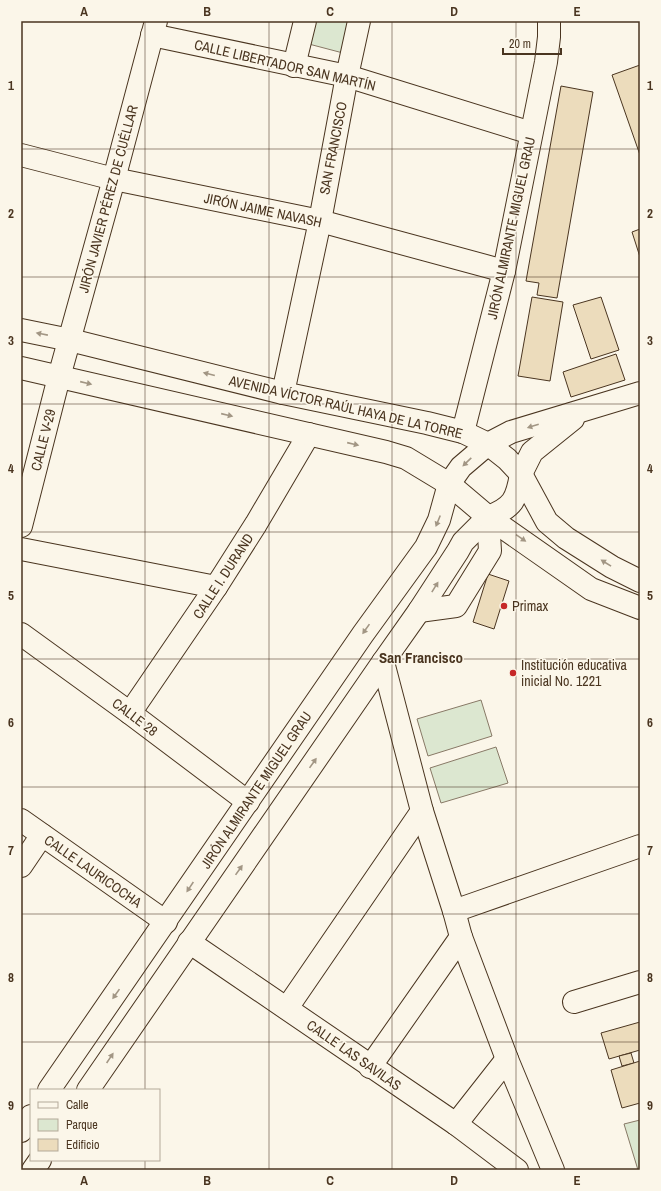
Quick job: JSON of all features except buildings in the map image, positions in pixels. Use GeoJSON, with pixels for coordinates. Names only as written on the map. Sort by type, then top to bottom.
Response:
{"type":"FeatureCollection","features":[{"type":"Feature","properties":{"kind":"street"},"geometry":{"type":"LineString","coordinates":[[294,66],[305,21]]}},
{"type":"Feature","properties":{"kind":"street","name":"SAN FRANCISCO"},"geometry":{"type":"LineString","coordinates":[[283,393],[320,221],[347,76],[359,21]]}},
{"type":"Feature","properties":{"kind":"street","name":"JIRÓN ALMIRANTE MIGUEL GRAU"},"geometry":{"type":"LineString","coordinates":[[463,432],[504,271],[546,62],[549,21]]}},
{"type":"Feature","properties":{"kind":"street","name":"CALLE LIBERTADOR SAN MARTÍN"},"geometry":{"type":"LineString","coordinates":[[154,28],[294,66],[347,76],[531,133]]}},
{"type":"Feature","properties":{"kind":"street","name":"JIRÓN JAVIER PÉREZ DE CUÉLLAR"},"geometry":{"type":"LineString","coordinates":[[59,377],[154,28]]}},
{"type":"Feature","properties":{"kind":"street","name":"JIRÓN JAIME NAVASH"},"geometry":{"type":"LineString","coordinates":[[21,155],[114,179],[320,221],[504,271]]}},
{"type":"Feature","properties":{"kind":"street","name":"AVENIDA VÍCTOR RAÚL HAYA DE LA TORRE"},"geometry":{"type":"LineString","coordinates":[[21,330],[70,340],[283,393],[463,432],[488,444],[507,459],[521,474],[547,522],[566,538],[598,558],[640,581]]}},
{"type":"Feature","properties":{"kind":"street"},"geometry":{"type":"LineString","coordinates":[[21,368],[309,434],[406,458],[449,484],[488,517],[591,589],[640,608]]}},
{"type":"Feature","properties":{"kind":"street","name":"CALLE V-29"},"geometry":{"type":"LineString","coordinates":[[21,526],[59,377]]}},
{"type":"Feature","properties":{"kind":"street"},"geometry":{"type":"LineString","coordinates":[[449,484],[461,467],[488,444],[511,432],[640,393]]}},
{"type":"Feature","properties":{"kind":"street"},"geometry":{"type":"LineString","coordinates":[[89,1089],[419,611],[463,542],[488,517],[502,512],[512,504],[519,489],[521,474],[532,452],[583,411]]}},
{"type":"Feature","properties":{"kind":"street","name":"CALLE I. DURAND"},"geometry":{"type":"LineString","coordinates":[[130,713],[216,587],[256,524],[309,434]]}},
{"type":"Feature","properties":{"kind":"street","name":"JIRÓN ALMIRANTE MIGUEL GRAU"},"geometry":{"type":"LineString","coordinates":[[50,1089],[363,634],[426,547],[439,520],[449,484]]}},
{"type":"Feature","properties":{"kind":"street"},"geometry":{"type":"LineString","coordinates":[[419,611],[456,606],[490,551],[488,517]]}},
{"type":"Feature","properties":{"kind":"street"},"geometry":{"type":"LineString","coordinates":[[21,548],[216,587]]}},
{"type":"Feature","properties":{"kind":"street","name":"CALLE 28"},"geometry":{"type":"LineString","coordinates":[[21,634],[130,713],[248,802]]}},
{"type":"Feature","properties":{"kind":"street"},"geometry":{"type":"LineString","coordinates":[[383,662],[422,811],[454,911],[461,938],[507,1059],[553,1170]]}},
{"type":"Feature","properties":{"kind":"street"},"geometry":{"type":"LineString","coordinates":[[287,1008],[422,811]]}},
{"type":"Feature","properties":{"kind":"street","name":"CALLE LAURICOCHA"},"geometry":{"type":"LineString","coordinates":[[21,820],[166,922]]}},
{"type":"Feature","properties":{"kind":"street"},"geometry":{"type":"LineString","coordinates":[[21,866],[42,836]]}},
{"type":"Feature","properties":{"kind":"street"},"geometry":{"type":"LineString","coordinates":[[454,911],[640,846]]}},
{"type":"Feature","properties":{"kind":"street"},"geometry":{"type":"LineString","coordinates":[[370,1067],[461,938]]}},
{"type":"Feature","properties":{"kind":"street","name":"CALLE LAS SAVILAS"},"geometry":{"type":"LineString","coordinates":[[189,942],[287,1008],[370,1067],[456,1124],[517,1170]]}},
{"type":"Feature","properties":{"kind":"street"},"geometry":{"type":"LineString","coordinates":[[574,1002],[640,982]]}},
{"type":"Feature","properties":{"kind":"street"},"geometry":{"type":"LineString","coordinates":[[456,1124],[507,1059]]}},
{"type":"Feature","properties":{"kind":"street"},"geometry":{"type":"LineString","coordinates":[[21,1131],[30,1118]]}},
{"type":"Feature","properties":{"kind":"street"},"geometry":{"type":"LineString","coordinates":[[33,1170],[39,1161]]}},
{"type":"Feature","properties":{"kind":"green space"},"geometry":{"type":"Polygon","coordinates":[[[310,21],[351,21],[343,53],[305,43],[310,21]]]}},
{"type":"Feature","properties":{"kind":"green space"},"geometry":{"type":"Polygon","coordinates":[[[481,700],[492,736],[428,756],[417,719],[481,700]]]}},
{"type":"Feature","properties":{"kind":"green space"},"geometry":{"type":"Polygon","coordinates":[[[496,747],[508,783],[441,803],[430,768],[496,747]]]}},
{"type":"Feature","properties":{"kind":"green space"},"geometry":{"type":"Polygon","coordinates":[[[640,1120],[640,1170],[638,1170],[624,1124],[640,1120]]]}},
{"type":"Feature","properties":{"kind":"place","name":"Primax"},"geometry":{"type":"Point","coordinates":[504,606]}},
{"type":"Feature","properties":{"kind":"place","name":"Institución educativa inicial No. 1221"},"geometry":{"type":"Point","coordinates":[513,673]}},
{"type":"Feature","properties":{"kind":"district","name":"San Francisco"},"geometry":{"type":"Point","coordinates":[421,657]}}]}
